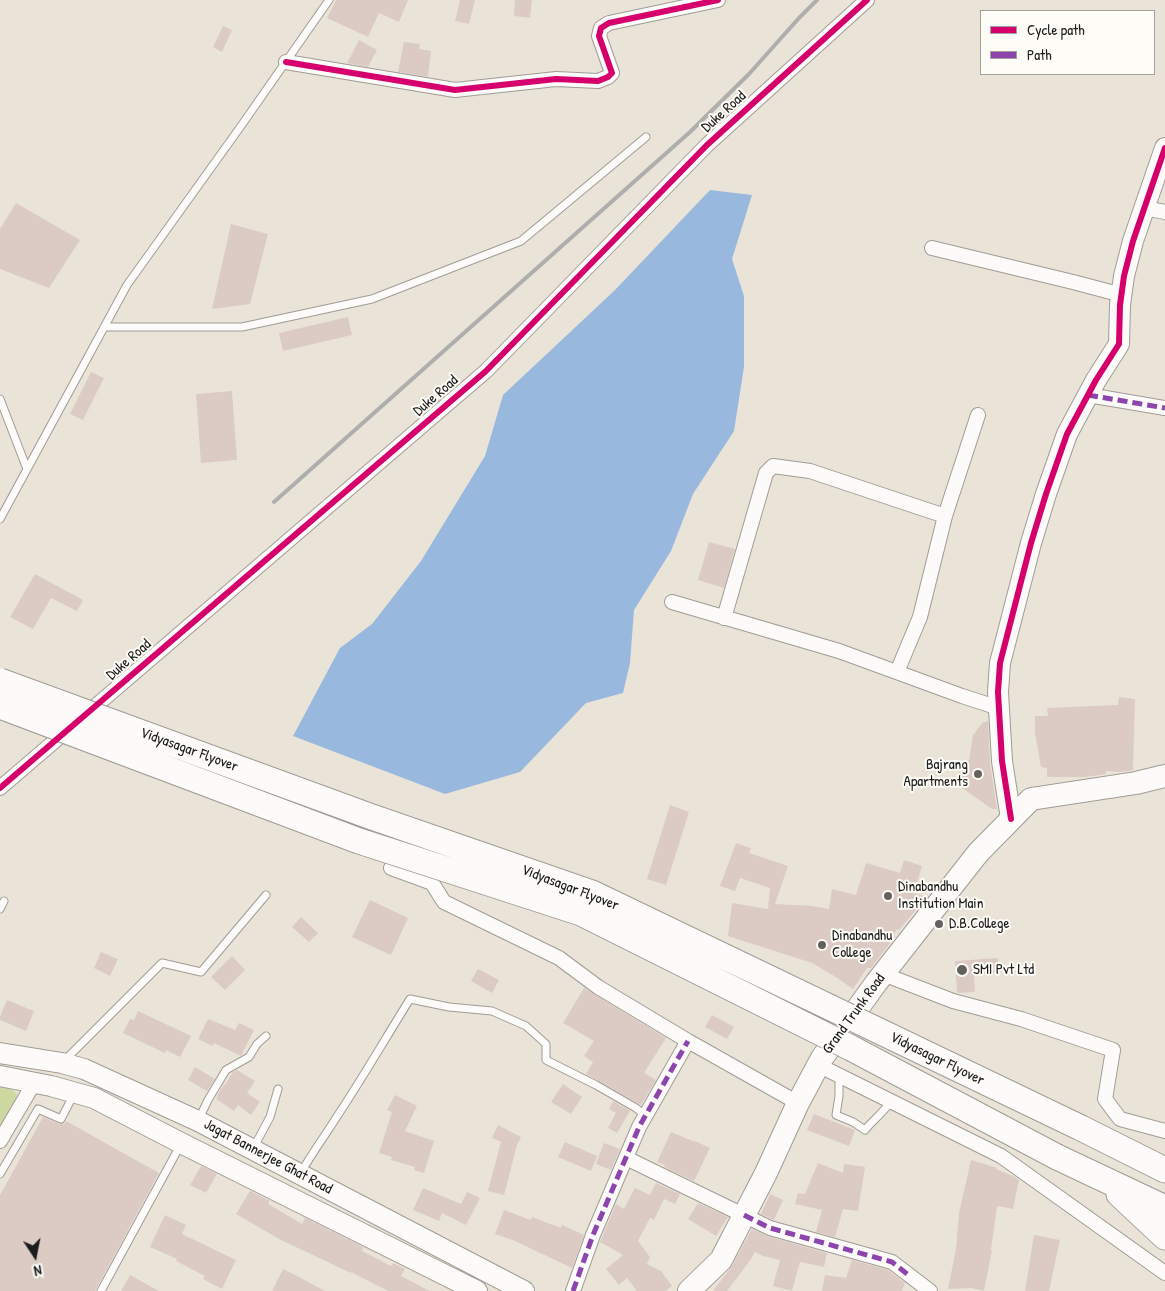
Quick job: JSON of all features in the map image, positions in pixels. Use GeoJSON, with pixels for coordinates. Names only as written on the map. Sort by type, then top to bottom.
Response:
{"type":"FeatureCollection","features":[{"type":"Feature","properties":{"kind":"highway","name":"Vidyasagar Flyover"},"geometry":{"type":"LineString","coordinates":[[0,681],[372,817],[592,893],[1165,1170]]}},
{"type":"Feature","properties":{"kind":"highway","name":"Vidyasagar Flyover"},"geometry":{"type":"LineString","coordinates":[[0,706],[359,840],[581,913],[851,1048],[1057,1156],[1165,1208]]}},
{"type":"Feature","properties":{"kind":"highway"},"geometry":{"type":"LineString","coordinates":[[1119,1147],[1165,1150]]}},
{"type":"Feature","properties":{"kind":"highway"},"geometry":{"type":"LineString","coordinates":[[1100,1177],[1165,1236]]}},
{"type":"Feature","properties":{"kind":"main road"},"geometry":{"type":"LineString","coordinates":[[1011,819],[1002,761],[998,692],[1000,663],[1031,543],[1067,434],[1119,344],[1124,276],[1133,241],[1165,148]]}},
{"type":"Feature","properties":{"kind":"main road","name":"Grand Trunk Road"},"geometry":{"type":"LineString","coordinates":[[689,1291],[721,1260],[766,1173],[798,1103],[818,1065],[883,974],[978,853],[1031,799],[1136,783],[1165,776]]}},
{"type":"Feature","properties":{"kind":"main road","name":"Jagat Bannerjee Ghat Road"},"geometry":{"type":"LineString","coordinates":[[0,1053],[84,1069],[198,1121],[524,1291]]}},
{"type":"Feature","properties":{"kind":"main road","name":"Jagat Bannerjee Ghat Road"},"geometry":{"type":"LineString","coordinates":[[0,1076],[34,1082],[94,1098],[477,1291]]}},
{"type":"Feature","properties":{"kind":"street"},"geometry":{"type":"LineString","coordinates":[[286,62],[455,90],[556,79],[598,81],[608,78],[612,73],[599,36],[602,28],[609,23],[718,0]]}},
{"type":"Feature","properties":{"kind":"street","name":"Duke Road"},"geometry":{"type":"LineString","coordinates":[[0,788],[486,370],[707,145],[867,0]]}},
{"type":"Feature","properties":{"kind":"street"},"geometry":{"type":"LineString","coordinates":[[1144,208],[1165,212]]}},
{"type":"Feature","properties":{"kind":"street"},"geometry":{"type":"LineString","coordinates":[[932,248],[1122,295]]}},
{"type":"Feature","properties":{"kind":"street"},"geometry":{"type":"LineString","coordinates":[[1088,395],[1165,408]]}},
{"type":"Feature","properties":{"kind":"street"},"geometry":{"type":"LineString","coordinates":[[898,672],[920,617],[945,516],[978,415]]}},
{"type":"Feature","properties":{"kind":"street"},"geometry":{"type":"LineString","coordinates":[[724,618],[766,473],[773,466],[810,471],[945,516]]}},
{"type":"Feature","properties":{"kind":"street"},"geometry":{"type":"LineString","coordinates":[[672,602],[839,651],[999,708]]}},
{"type":"Feature","properties":{"kind":"street"},"geometry":{"type":"LineString","coordinates":[[391,868],[432,884],[444,902],[559,958],[598,987],[688,1041],[798,1103]]}},
{"type":"Feature","properties":{"kind":"street"},"geometry":{"type":"LineString","coordinates":[[883,974],[953,1002],[1022,1019],[1113,1050],[1105,1099],[1120,1119],[1165,1131]]}},
{"type":"Feature","properties":{"kind":"street"},"geometry":{"type":"LineString","coordinates":[[573,1291],[593,1236],[639,1127],[688,1041]]}},
{"type":"Feature","properties":{"kind":"street"},"geometry":{"type":"LineString","coordinates":[[818,1065],[1001,1156],[1165,1273]]}},
{"type":"Feature","properties":{"kind":"street"},"geometry":{"type":"LineString","coordinates":[[0,1141],[34,1082]]}},
{"type":"Feature","properties":{"kind":"street"},"geometry":{"type":"LineString","coordinates":[[626,1158],[770,1228],[892,1262],[930,1291]]}},
{"type":"Feature","properties":{"kind":"lane"},"geometry":{"type":"LineString","coordinates":[[0,519],[127,285],[329,0]]}},
{"type":"Feature","properties":{"kind":"lane"},"geometry":{"type":"LineString","coordinates":[[104,327],[242,327],[372,299],[521,240],[646,137]]}},
{"type":"Feature","properties":{"kind":"lane"},"geometry":{"type":"LineString","coordinates":[[0,399],[27,469]]}},
{"type":"Feature","properties":{"kind":"lane"},"geometry":{"type":"LineString","coordinates":[[62,1064],[162,963],[201,972],[266,895]]}},
{"type":"Feature","properties":{"kind":"lane"},"geometry":{"type":"LineString","coordinates":[[0,909],[4,901]]}},
{"type":"Feature","properties":{"kind":"lane"},"geometry":{"type":"LineString","coordinates":[[300,1174],[410,999],[449,1007],[492,1011],[526,1026],[546,1044],[546,1060],[636,1108],[644,1118]]}},
{"type":"Feature","properties":{"kind":"lane"},"geometry":{"type":"LineString","coordinates":[[198,1121],[226,1070],[249,1057],[257,1044],[266,1036]]}},
{"type":"Feature","properties":{"kind":"lane"},"geometry":{"type":"LineString","coordinates":[[839,1076],[839,1096],[836,1115],[853,1122],[865,1130],[875,1118],[882,1114],[891,1101]]}},
{"type":"Feature","properties":{"kind":"lane"},"geometry":{"type":"LineString","coordinates":[[253,1150],[270,1117],[278,1090]]}},
{"type":"Feature","properties":{"kind":"lane"},"geometry":{"type":"LineString","coordinates":[[0,1174],[38,1109],[61,1120],[75,1092]]}},
{"type":"Feature","properties":{"kind":"lane"},"geometry":{"type":"LineString","coordinates":[[101,1291],[181,1143]]}},
{"type":"Feature","properties":{"kind":"green space"},"geometry":{"type":"Polygon","coordinates":[[[0,1084],[10,1088],[17,1094],[15,1104],[0,1131],[0,1084]]]}},
{"type":"Feature","properties":{"kind":"water"},"geometry":{"type":"Polygon","coordinates":[[[710,190],[752,195],[732,259],[744,296],[744,367],[734,431],[693,494],[671,551],[634,610],[630,663],[623,693],[586,703],[520,772],[445,794],[293,736],[340,648],[372,624],[421,561],[485,456],[503,395],[615,290],[710,190]]]}},
{"type":"Feature","properties":{"kind":"building"},"geometry":{"type":"Polygon","coordinates":[[[336,0],[408,0],[399,22],[379,13],[368,37],[327,18],[336,0]]]}},
{"type":"Feature","properties":{"kind":"building"},"geometry":{"type":"Polygon","coordinates":[[[460,0],[475,0],[469,24],[455,21],[460,0]]]}},
{"type":"Feature","properties":{"kind":"building"},"geometry":{"type":"Polygon","coordinates":[[[515,0],[532,0],[530,18],[514,16],[515,0]]]}},
{"type":"Feature","properties":{"kind":"building"},"geometry":{"type":"Polygon","coordinates":[[[223,26],[232,30],[222,52],[213,47],[223,26]]]}},
{"type":"Feature","properties":{"kind":"building"},"geometry":{"type":"Polygon","coordinates":[[[359,40],[377,50],[368,67],[347,63],[359,40]]]}},
{"type":"Feature","properties":{"kind":"building"},"geometry":{"type":"Polygon","coordinates":[[[404,42],[420,44],[419,49],[431,51],[428,77],[398,72],[404,42]]]}},
{"type":"Feature","properties":{"kind":"building"},"geometry":{"type":"Polygon","coordinates":[[[16,203],[80,240],[49,288],[0,269],[0,229],[16,203]]]}},
{"type":"Feature","properties":{"kind":"building"},"geometry":{"type":"Polygon","coordinates":[[[231,224],[268,234],[250,304],[212,309],[231,224]]]}},
{"type":"Feature","properties":{"kind":"building"},"geometry":{"type":"Polygon","coordinates":[[[348,317],[352,335],[283,351],[279,333],[348,317]]]}},
{"type":"Feature","properties":{"kind":"building"},"geometry":{"type":"Polygon","coordinates":[[[91,372],[104,378],[83,420],[70,414],[91,372]]]}},
{"type":"Feature","properties":{"kind":"building"},"geometry":{"type":"Polygon","coordinates":[[[232,391],[237,460],[201,463],[196,394],[232,391]]]}},
{"type":"Feature","properties":{"kind":"building"},"geometry":{"type":"Polygon","coordinates":[[[709,542],[735,549],[724,588],[698,580],[709,542]]]}},
{"type":"Feature","properties":{"kind":"building"},"geometry":{"type":"Polygon","coordinates":[[[35,574],[83,600],[77,611],[51,598],[33,629],[10,617],[35,574]]]}},
{"type":"Feature","properties":{"kind":"building"},"geometry":{"type":"Polygon","coordinates":[[[1119,697],[1135,699],[1133,770],[1122,772],[1106,771],[1106,774],[1086,777],[1047,777],[1047,768],[1041,767],[1035,733],[1035,716],[1048,716],[1047,708],[1118,705],[1119,697]]]}},
{"type":"Feature","properties":{"kind":"building","name":"Bajrang Apartments"},"geometry":{"type":"Polygon","coordinates":[[[988,721],[990,763],[997,809],[992,809],[958,785],[960,763],[965,764],[965,760],[969,761],[973,735],[982,723],[988,721]]]}},
{"type":"Feature","properties":{"kind":"building"},"geometry":{"type":"Polygon","coordinates":[[[670,805],[689,812],[666,885],[647,879],[670,805]]]}},
{"type":"Feature","properties":{"kind":"building"},"geometry":{"type":"Polygon","coordinates":[[[736,843],[751,848],[749,853],[788,866],[775,904],[829,909],[832,889],[856,895],[866,863],[900,873],[904,860],[922,866],[914,893],[927,897],[899,930],[897,929],[888,946],[871,968],[867,968],[853,989],[812,963],[728,936],[732,903],[768,909],[770,888],[740,878],[735,891],[720,886],[736,843]]]}},
{"type":"Feature","properties":{"kind":"building"},"geometry":{"type":"Polygon","coordinates":[[[370,900],[408,918],[391,955],[352,937],[370,900]]]}},
{"type":"Feature","properties":{"kind":"building"},"geometry":{"type":"Polygon","coordinates":[[[301,917],[318,933],[309,942],[292,927],[301,917]]]}},
{"type":"Feature","properties":{"kind":"building"},"geometry":{"type":"Polygon","coordinates":[[[101,952],[118,959],[110,976],[94,968],[101,952]]]}},
{"type":"Feature","properties":{"kind":"building"},"geometry":{"type":"Polygon","coordinates":[[[232,956],[245,970],[225,990],[211,977],[232,956]]]}},
{"type":"Feature","properties":{"kind":"building"},"geometry":{"type":"Polygon","coordinates":[[[998,958],[998,973],[974,975],[975,992],[957,993],[955,961],[998,958]]]}},
{"type":"Feature","properties":{"kind":"building"},"geometry":{"type":"Polygon","coordinates":[[[478,969],[499,980],[492,993],[471,981],[478,969]]]}},
{"type":"Feature","properties":{"kind":"building"},"geometry":{"type":"Polygon","coordinates":[[[584,988],[666,1038],[644,1073],[656,1080],[641,1105],[586,1074],[593,1062],[584,1056],[594,1041],[563,1023],[584,988]]]}},
{"type":"Feature","properties":{"kind":"building"},"geometry":{"type":"Polygon","coordinates":[[[7,1000],[34,1011],[26,1031],[0,1020],[7,1000]]]}},
{"type":"Feature","properties":{"kind":"building"},"geometry":{"type":"Polygon","coordinates":[[[138,1011],[191,1036],[180,1057],[166,1050],[165,1053],[123,1033],[130,1019],[134,1020],[138,1011]]]}},
{"type":"Feature","properties":{"kind":"building"},"geometry":{"type":"Polygon","coordinates":[[[712,1015],[734,1027],[727,1039],[705,1027],[712,1015]]]}},
{"type":"Feature","properties":{"kind":"building"},"geometry":{"type":"Polygon","coordinates":[[[208,1019],[235,1030],[239,1023],[254,1030],[241,1056],[214,1043],[213,1046],[198,1039],[208,1019]]]}},
{"type":"Feature","properties":{"kind":"building"},"geometry":{"type":"Polygon","coordinates":[[[195,1067],[215,1079],[207,1091],[188,1080],[195,1067]]]}},
{"type":"Feature","properties":{"kind":"building"},"geometry":{"type":"Polygon","coordinates":[[[237,1070],[255,1081],[247,1093],[260,1102],[251,1115],[238,1105],[234,1111],[216,1099],[224,1084],[233,1072],[237,1070]]]}},
{"type":"Feature","properties":{"kind":"building"},"geometry":{"type":"Polygon","coordinates":[[[563,1084],[582,1097],[571,1114],[551,1102],[563,1084]]]}},
{"type":"Feature","properties":{"kind":"building"},"geometry":{"type":"Polygon","coordinates":[[[395,1095],[417,1106],[405,1131],[434,1141],[424,1173],[414,1170],[415,1167],[391,1160],[392,1157],[379,1153],[392,1112],[387,1110],[395,1095]]]}},
{"type":"Feature","properties":{"kind":"building"},"geometry":{"type":"Polygon","coordinates":[[[613,1101],[630,1111],[617,1133],[608,1128],[616,1113],[609,1109],[613,1101]]]}},
{"type":"Feature","properties":{"kind":"building"},"geometry":{"type":"Polygon","coordinates":[[[814,1114],[855,1130],[849,1146],[807,1130],[814,1114]]]}},
{"type":"Feature","properties":{"kind":"building"},"geometry":{"type":"Polygon","coordinates":[[[43,1117],[59,1124],[64,1124],[66,1121],[159,1173],[95,1291],[0,1291],[0,1195],[43,1117]]]}},
{"type":"Feature","properties":{"kind":"building"},"geometry":{"type":"Polygon","coordinates":[[[498,1125],[521,1137],[517,1145],[504,1195],[488,1191],[501,1142],[492,1138],[498,1125]]]}},
{"type":"Feature","properties":{"kind":"building"},"geometry":{"type":"Polygon","coordinates":[[[671,1132],[710,1148],[694,1181],[657,1162],[671,1132]]]}},
{"type":"Feature","properties":{"kind":"building"},"geometry":{"type":"Polygon","coordinates":[[[565,1142],[597,1156],[591,1171],[558,1157],[565,1142]]]}},
{"type":"Feature","properties":{"kind":"building"},"geometry":{"type":"Polygon","coordinates":[[[604,1143],[620,1149],[611,1170],[596,1164],[604,1143]]]}},
{"type":"Feature","properties":{"kind":"building"},"geometry":{"type":"Polygon","coordinates":[[[971,1160],[997,1168],[1019,1180],[1013,1209],[997,1206],[992,1250],[984,1291],[972,1288],[948,1289],[956,1249],[959,1213],[971,1160]]]}},
{"type":"Feature","properties":{"kind":"building"},"geometry":{"type":"Polygon","coordinates":[[[818,1163],[843,1173],[844,1164],[865,1167],[858,1211],[843,1209],[835,1237],[816,1232],[822,1210],[795,1204],[798,1193],[805,1194],[818,1163]]]}},
{"type":"Feature","properties":{"kind":"building"},"geometry":{"type":"Polygon","coordinates":[[[201,1166],[217,1174],[206,1193],[190,1185],[201,1166]]]}},
{"type":"Feature","properties":{"kind":"building"},"geometry":{"type":"Polygon","coordinates":[[[656,1183],[680,1194],[675,1204],[664,1199],[654,1220],[650,1218],[638,1241],[650,1257],[647,1264],[661,1271],[672,1286],[665,1291],[637,1291],[627,1278],[619,1285],[606,1269],[623,1255],[600,1242],[616,1204],[624,1209],[635,1188],[650,1195],[656,1183]]]}},
{"type":"Feature","properties":{"kind":"building"},"geometry":{"type":"Polygon","coordinates":[[[423,1188],[461,1204],[467,1192],[480,1198],[466,1225],[442,1213],[439,1221],[413,1210],[423,1188]]]}},
{"type":"Feature","properties":{"kind":"building"},"geometry":{"type":"Polygon","coordinates":[[[250,1191],[270,1201],[268,1204],[302,1224],[305,1218],[363,1247],[362,1251],[391,1266],[393,1263],[405,1269],[401,1276],[430,1291],[388,1291],[281,1240],[236,1214],[250,1191]]]}},
{"type":"Feature","properties":{"kind":"building"},"geometry":{"type":"Polygon","coordinates":[[[770,1194],[783,1200],[774,1220],[761,1214],[770,1194]]]}},
{"type":"Feature","properties":{"kind":"building"},"geometry":{"type":"Polygon","coordinates":[[[698,1203],[728,1217],[716,1236],[688,1219],[698,1203]]]}},
{"type":"Feature","properties":{"kind":"building"},"geometry":{"type":"Polygon","coordinates":[[[504,1210],[531,1220],[532,1217],[561,1228],[562,1225],[584,1235],[572,1268],[515,1241],[495,1234],[504,1210]]]}},
{"type":"Feature","properties":{"kind":"building"},"geometry":{"type":"Polygon","coordinates":[[[165,1215],[186,1225],[182,1234],[236,1260],[222,1289],[203,1279],[205,1276],[176,1261],[177,1259],[150,1247],[165,1215]]]}},
{"type":"Feature","properties":{"kind":"building"},"geometry":{"type":"Polygon","coordinates":[[[752,1229],[767,1236],[827,1253],[824,1267],[800,1262],[792,1291],[773,1286],[780,1260],[755,1252],[727,1291],[713,1291],[732,1266],[752,1229]]]}},
{"type":"Feature","properties":{"kind":"building"},"geometry":{"type":"Polygon","coordinates":[[[1034,1235],[1060,1240],[1049,1291],[1025,1291],[1034,1235]]]}},
{"type":"Feature","properties":{"kind":"building"},"geometry":{"type":"Polygon","coordinates":[[[852,1260],[888,1270],[905,1283],[902,1291],[822,1291],[825,1275],[846,1278],[852,1260]]]}},
{"type":"Feature","properties":{"kind":"building"},"geometry":{"type":"Polygon","coordinates":[[[283,1269],[297,1276],[325,1291],[272,1291],[283,1269]]]}},
{"type":"Feature","properties":{"kind":"building"},"geometry":{"type":"Polygon","coordinates":[[[130,1275],[159,1291],[121,1291],[130,1275]]]}},
{"type":"Feature","properties":{"kind":"railway"},"geometry":{"type":"LineString","coordinates":[[274,502],[690,132],[749,74],[817,0]]}},
{"type":"Feature","properties":{"kind":"marked path"},"geometry":{"type":"LineString","coordinates":[[1088,395],[1165,408]]}},
{"type":"Feature","properties":{"kind":"marked path"},"geometry":{"type":"LineString","coordinates":[[573,1291],[593,1235],[639,1127],[688,1041]]}},
{"type":"Feature","properties":{"kind":"marked path"},"geometry":{"type":"LineString","coordinates":[[744,1215],[770,1228],[892,1262],[911,1277]]}},
{"type":"Feature","properties":{"kind":"cycle path"},"geometry":{"type":"LineString","coordinates":[[286,62],[455,90],[556,79],[598,81],[612,73],[599,36],[601,28],[609,23],[718,0]]}},
{"type":"Feature","properties":{"kind":"cycle path"},"geometry":{"type":"LineString","coordinates":[[0,788],[486,371],[707,145],[867,0]]}},
{"type":"Feature","properties":{"kind":"cycle path"},"geometry":{"type":"LineString","coordinates":[[1011,819],[1002,761],[998,692],[1000,663],[1031,543],[1067,434],[1096,380],[1119,344],[1120,305],[1124,276],[1133,241],[1165,148]]}},
{"type":"Feature","properties":{"kind":"place","name":"Bajrang Apartments"},"geometry":{"type":"Point","coordinates":[978,774]}},
{"type":"Feature","properties":{"kind":"place","name":"Dinabandhu Institution Main"},"geometry":{"type":"Point","coordinates":[888,896]}},
{"type":"Feature","properties":{"kind":"place","name":"D.B.College"},"geometry":{"type":"Point","coordinates":[939,924]}},
{"type":"Feature","properties":{"kind":"place","name":"Dinabandhu College"},"geometry":{"type":"Point","coordinates":[822,945]}},
{"type":"Feature","properties":{"kind":"place","name":"SMI Pvt Ltd"},"geometry":{"type":"Point","coordinates":[962,970]}}]}
